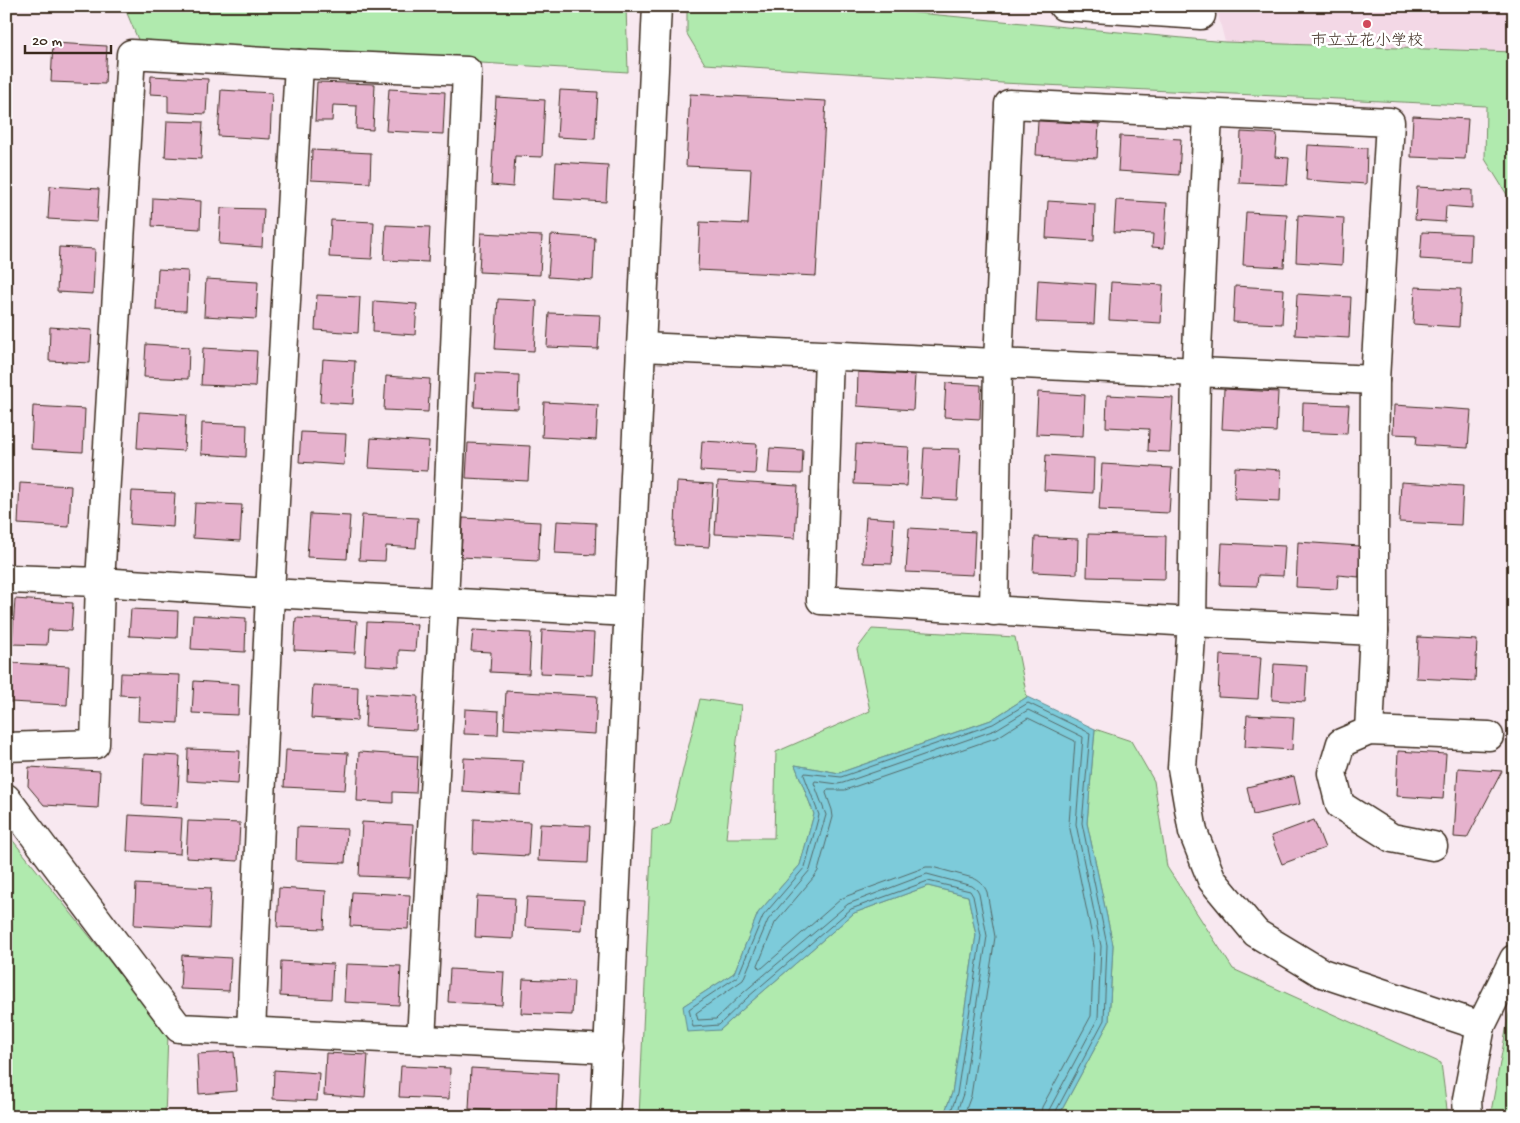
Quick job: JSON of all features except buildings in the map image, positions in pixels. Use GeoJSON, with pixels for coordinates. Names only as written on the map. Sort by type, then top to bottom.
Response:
{"type":"FeatureCollection","features":[{"type":"Feature","properties":{"kind":"street"},"geometry":{"type":"LineString","coordinates":[[606,1117],[657,6]]}},
{"type":"Feature","properties":{"kind":"street"},"geometry":{"type":"LineString","coordinates":[[1063,6],[1201,15]]}},
{"type":"Feature","properties":{"kind":"street"},"geometry":{"type":"LineString","coordinates":[[6,746],[95,744],[100,582],[131,54],[299,64],[467,70],[444,602],[421,1040]]}},
{"type":"Feature","properties":{"kind":"street"},"geometry":{"type":"LineString","coordinates":[[251,1032],[270,593],[299,64]]}},
{"type":"Feature","properties":{"kind":"street"},"geometry":{"type":"LineString","coordinates":[[994,610],[998,363],[1009,104],[1390,122],[1375,380],[1374,631],[1369,731]]}},
{"type":"Feature","properties":{"kind":"street"},"geometry":{"type":"LineString","coordinates":[[1208,114],[1196,372],[1192,622],[1182,768],[1193,832],[1212,880],[1256,933],[1322,973],[1481,1026]]}},
{"type":"Feature","properties":{"kind":"street"},"geometry":{"type":"LineString","coordinates":[[642,347],[1375,380]]}},
{"type":"Feature","properties":{"kind":"street"},"geometry":{"type":"LineString","coordinates":[[829,355],[821,600],[1374,631]]}},
{"type":"Feature","properties":{"kind":"street"},"geometry":{"type":"LineString","coordinates":[[6,579],[100,582],[629,612]]}},
{"type":"Feature","properties":{"kind":"street"},"geometry":{"type":"LineString","coordinates":[[1433,846],[1392,838],[1340,805],[1332,773],[1341,743],[1369,731],[1489,736]]}},
{"type":"Feature","properties":{"kind":"street"},"geometry":{"type":"LineString","coordinates":[[6,798],[179,1028],[609,1049]]}},
{"type":"Feature","properties":{"kind":"street"},"geometry":{"type":"LineString","coordinates":[[1468,1117],[1467,1099],[1481,1026],[1514,959]]}},
{"type":"Feature","properties":{"kind":"shaded area","name":"市立立花小学校"},"geometry":{"type":"Polygon","coordinates":[[[1216,6],[1514,6],[1514,52],[1225,42],[1216,6]]]}},
{"type":"Feature","properties":{"kind":"green space"},"geometry":{"type":"Polygon","coordinates":[[[124,6],[626,6],[628,72],[139,42],[124,6]]]}},
{"type":"Feature","properties":{"kind":"green space"},"geometry":{"type":"Polygon","coordinates":[[[687,6],[843,6],[1225,42],[1514,52],[1514,206],[1485,159],[1486,106],[1002,83],[705,64],[687,34],[687,6]]]}},
{"type":"Feature","properties":{"kind":"green space"},"geometry":{"type":"Polygon","coordinates":[[[872,629],[1015,637],[1027,697],[991,720],[839,773],[795,765],[814,814],[800,865],[758,913],[734,973],[683,1006],[720,1030],[854,913],[928,886],[968,896],[976,935],[952,1093],[943,1117],[639,1117],[652,830],[670,824],[700,699],[741,705],[726,838],[774,838],[776,752],[870,711],[857,649],[872,629]]]}},
{"type":"Feature","properties":{"kind":"green space"},"geometry":{"type":"Polygon","coordinates":[[[1095,729],[1131,741],[1154,781],[1167,867],[1233,969],[1441,1063],[1448,1117],[1058,1117],[1109,1022],[1113,945],[1087,823],[1095,729]]]}},
{"type":"Feature","properties":{"kind":"green space"},"geometry":{"type":"Polygon","coordinates":[[[6,832],[168,1034],[165,1117],[6,1117],[6,832]]]}},
{"type":"Feature","properties":{"kind":"green space"},"geometry":{"type":"Polygon","coordinates":[[[1514,1004],[1514,1117],[1490,1117],[1509,1014],[1514,1004]]]}},
{"type":"Feature","properties":{"kind":"water"},"geometry":{"type":"Polygon","coordinates":[[[1027,697],[1095,729],[1087,823],[1113,945],[1109,1022],[1058,1117],[943,1117],[952,1093],[976,935],[968,896],[928,886],[854,913],[720,1030],[687,1032],[683,1006],[734,973],[758,913],[800,865],[814,814],[795,765],[839,773],[991,720],[1027,697]]]}},
{"type":"Feature","properties":{"kind":"place","name":"市立立花小学校"},"geometry":{"type":"Point","coordinates":[1367,24]}}]}
